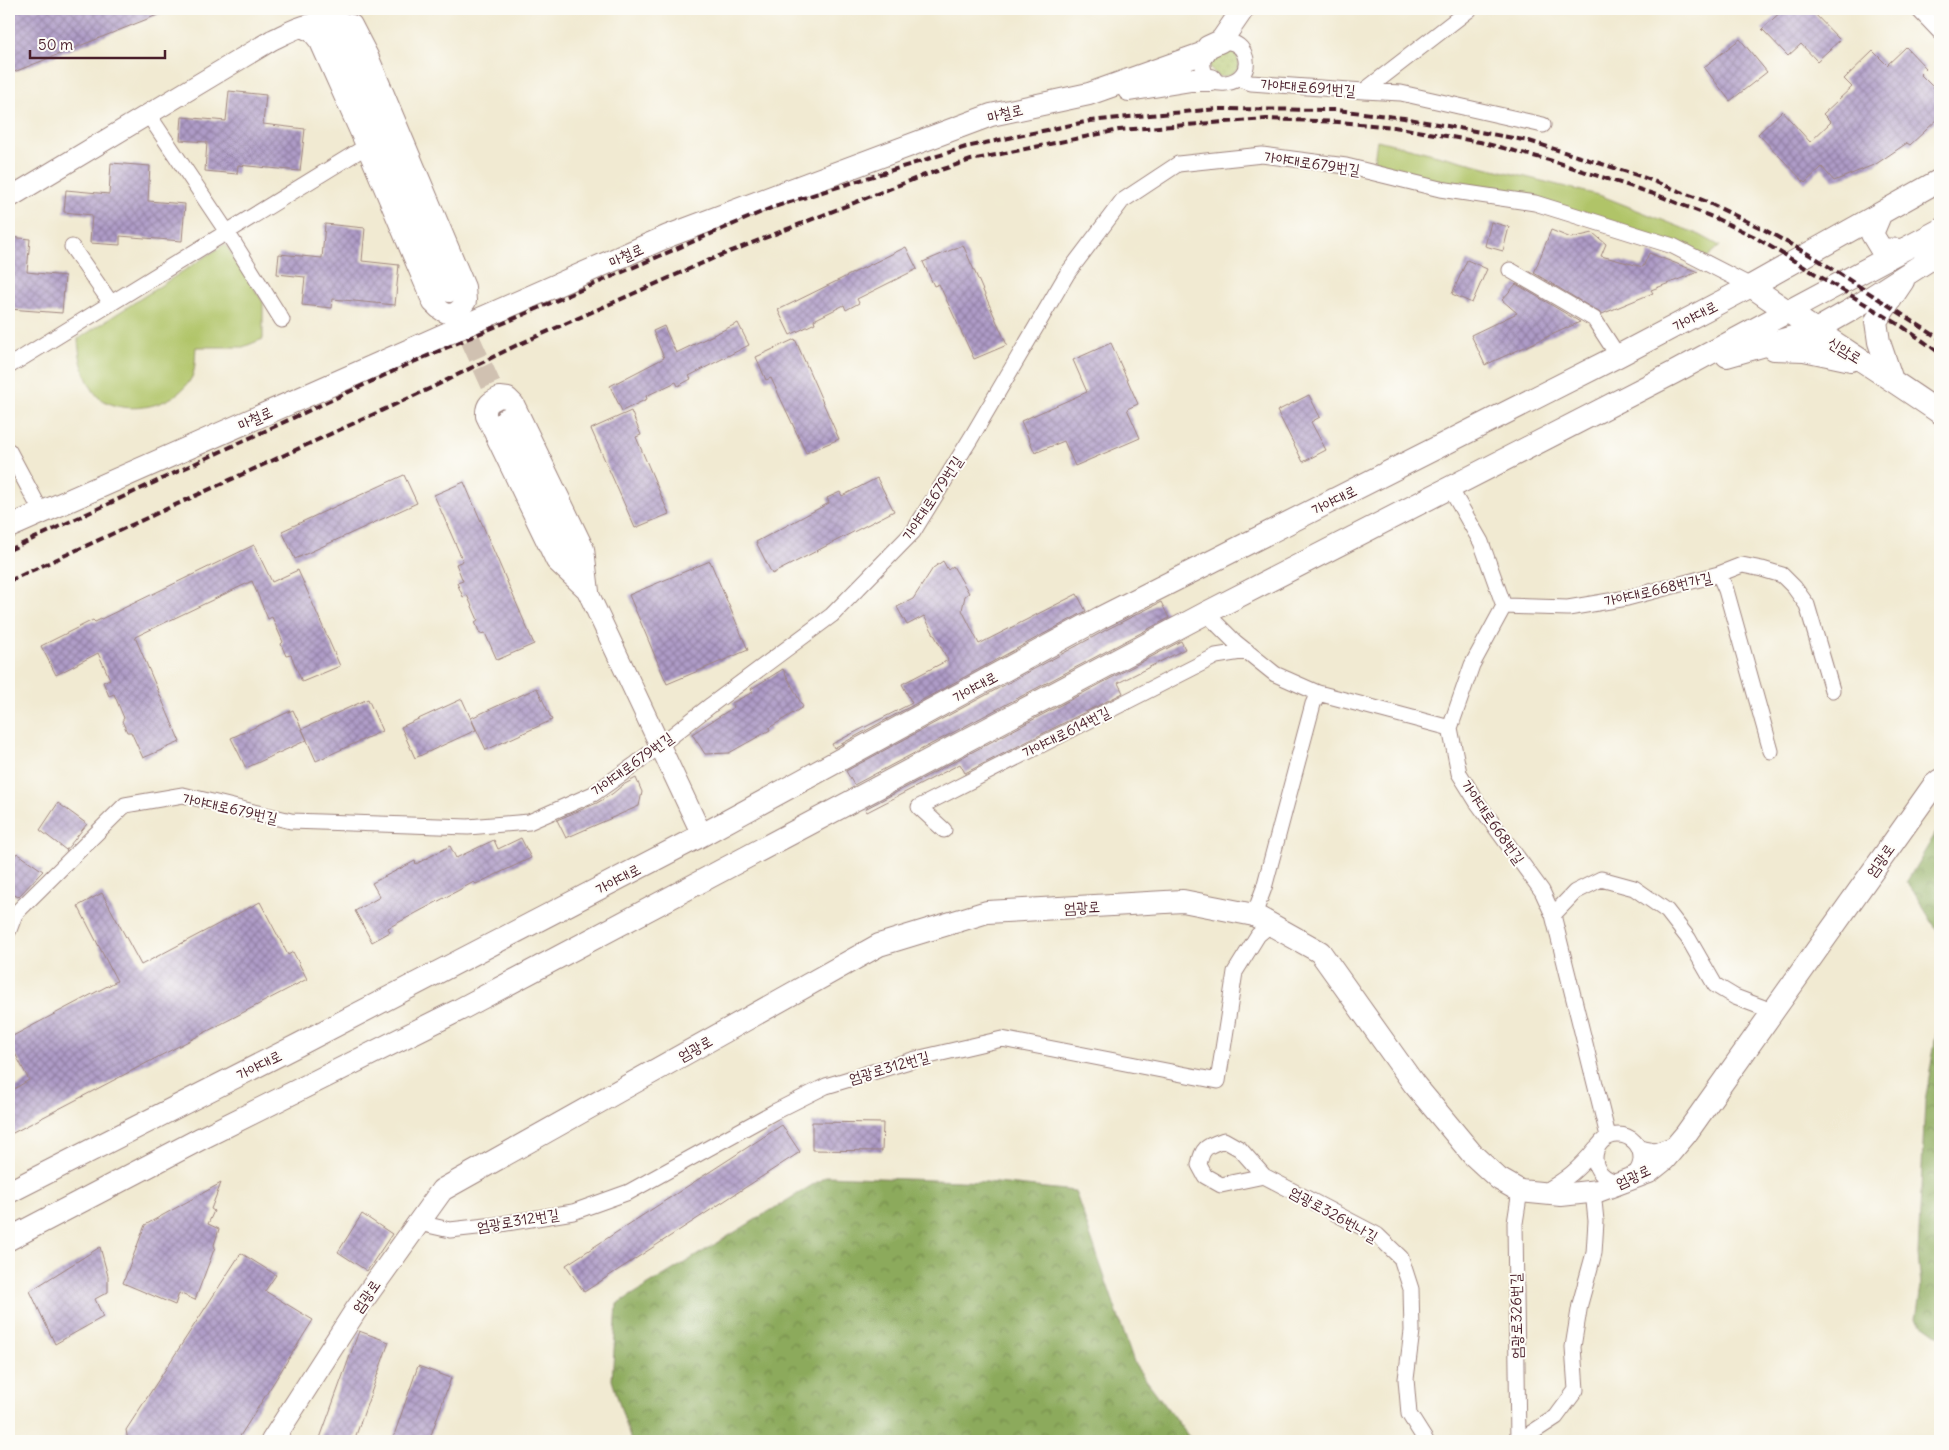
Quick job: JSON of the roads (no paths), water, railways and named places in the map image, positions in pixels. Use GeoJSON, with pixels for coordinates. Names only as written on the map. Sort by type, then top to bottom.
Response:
{"type":"FeatureCollection","features":[{"type":"Feature","properties":{"kind":"main road"},"geometry":{"type":"LineString","coordinates":[[1213,47],[1243,9]]}},
{"type":"Feature","properties":{"kind":"main road","name":"마철로"},"geometry":{"type":"LineString","coordinates":[[9,527],[463,318],[668,236],[990,115],[1089,94],[1213,47]]}},
{"type":"Feature","properties":{"kind":"main road"},"geometry":{"type":"LineString","coordinates":[[1089,94],[1124,91],[1191,80],[1211,80]]}},
{"type":"Feature","properties":{"kind":"main road","name":"가야대로"},"geometry":{"type":"LineString","coordinates":[[9,1192],[298,1045],[702,835],[1100,618],[1618,356],[1751,286],[1940,180]]}},
{"type":"Feature","properties":{"kind":"main road"},"geometry":{"type":"LineString","coordinates":[[1880,215],[1872,234],[1881,249],[1903,250]]}},
{"type":"Feature","properties":{"kind":"main road"},"geometry":{"type":"LineString","coordinates":[[9,1239],[200,1139],[459,1010],[1206,613],[1673,373],[1940,230]]}},
{"type":"Feature","properties":{"kind":"main road"},"geometry":{"type":"LineString","coordinates":[[1673,373],[1748,349],[1814,331],[1851,310],[1940,253]]}},
{"type":"Feature","properties":{"kind":"main road"},"geometry":{"type":"LineString","coordinates":[[1892,380],[1878,342],[1876,321],[1901,282],[1916,269]]}},
{"type":"Feature","properties":{"kind":"main road","name":"신암로"},"geometry":{"type":"LineString","coordinates":[[1751,286],[1814,331],[1940,413]]}},
{"type":"Feature","properties":{"kind":"main road"},"geometry":{"type":"LineString","coordinates":[[1748,349],[1804,350],[1867,364]]}},
{"type":"Feature","properties":{"kind":"main road","name":"엄광로"},"geometry":{"type":"LineString","coordinates":[[272,1441],[356,1310],[442,1190],[878,945],[987,912],[1183,901],[1262,920],[1320,952],[1414,1084],[1473,1155],[1499,1179],[1530,1193],[1561,1195],[1592,1191],[1649,1172],[1664,1160],[1679,1142],[1934,785],[1940,780]]}},
{"type":"Feature","properties":{"kind":"street","name":"가야대로691번길"},"geometry":{"type":"LineString","coordinates":[[1239,79],[1251,83],[1364,91],[1470,9]]}},
{"type":"Feature","properties":{"kind":"street"},"geometry":{"type":"LineString","coordinates":[[1918,9],[1940,32]]}},
{"type":"Feature","properties":{"kind":"street"},"geometry":{"type":"LineString","coordinates":[[9,198],[272,40],[301,26],[327,19],[352,25],[368,56],[382,137],[433,303],[441,312],[463,318],[466,301],[465,286],[382,137],[320,42],[312,32],[301,26]]}},
{"type":"Feature","properties":{"kind":"street"},"geometry":{"type":"LineString","coordinates":[[1229,41],[1242,49],[1246,64],[1244,72],[1239,79],[1224,84],[1211,80],[1203,68],[1213,47],[1229,41]]}},
{"type":"Feature","properties":{"kind":"street"},"geometry":{"type":"LineString","coordinates":[[1364,91],[1401,93],[1543,125]]}},
{"type":"Feature","properties":{"kind":"street"},"geometry":{"type":"LineString","coordinates":[[148,114],[227,232],[282,320]]}},
{"type":"Feature","properties":{"kind":"street"},"geometry":{"type":"LineString","coordinates":[[9,366],[382,137]]}},
{"type":"Feature","properties":{"kind":"street"},"geometry":{"type":"LineString","coordinates":[[382,137],[449,292]]}},
{"type":"Feature","properties":{"kind":"street","name":"가야대로679번길"},"geometry":{"type":"LineString","coordinates":[[9,930],[12,912],[125,805],[183,796],[291,821],[468,827],[529,822],[592,794],[659,747],[711,705],[832,615],[913,532],[974,434],[1068,274],[1122,201],[1178,164],[1262,155],[1346,166],[1440,189],[1536,203],[1673,246],[1751,286]]}},
{"type":"Feature","properties":{"kind":"street"},"geometry":{"type":"LineString","coordinates":[[72,247],[111,303]]}},
{"type":"Feature","properties":{"kind":"street"},"geometry":{"type":"LineString","coordinates":[[1510,270],[1594,319],[1618,356]]}},
{"type":"Feature","properties":{"kind":"street"},"geometry":{"type":"LineString","coordinates":[[500,397],[508,398],[514,404],[584,549],[589,592],[556,561],[486,416],[486,408],[490,401],[500,397]]}},
{"type":"Feature","properties":{"kind":"street"},"geometry":{"type":"LineString","coordinates":[[506,418],[702,835]]}},
{"type":"Feature","properties":{"kind":"street"},"geometry":{"type":"LineString","coordinates":[[9,451],[42,513]]}},
{"type":"Feature","properties":{"kind":"street"},"geometry":{"type":"LineString","coordinates":[[1206,613],[1235,642],[1275,674],[1318,693],[1432,725],[1450,728],[1472,665],[1504,606],[1481,542],[1450,488]]}},
{"type":"Feature","properties":{"kind":"street"},"geometry":{"type":"LineString","coordinates":[[1719,574],[1742,566],[1782,575],[1794,586],[1807,605],[1832,690]]}},
{"type":"Feature","properties":{"kind":"street","name":"가야대로668번가길"},"geometry":{"type":"LineString","coordinates":[[1504,606],[1568,608],[1627,598],[1719,574],[1726,590],[1771,751]]}},
{"type":"Feature","properties":{"kind":"street","name":"가야대로614번길"},"geometry":{"type":"LineString","coordinates":[[944,830],[919,807],[1216,656],[1246,651]]}},
{"type":"Feature","properties":{"kind":"street"},"geometry":{"type":"LineString","coordinates":[[1262,920],[1264,888],[1313,704],[1318,693]]}},
{"type":"Feature","properties":{"kind":"street","name":"가야대로668번길"},"geometry":{"type":"LineString","coordinates":[[1450,728],[1459,773],[1476,802],[1542,891],[1553,915],[1608,1136]]}},
{"type":"Feature","properties":{"kind":"street"},"geometry":{"type":"LineString","coordinates":[[1553,915],[1575,892],[1601,879],[1634,888],[1668,911],[1688,938],[1716,985],[1735,997],[1772,1010]]}},
{"type":"Feature","properties":{"kind":"street","name":"엄광로312번길"},"geometry":{"type":"LineString","coordinates":[[419,1222],[450,1230],[495,1225],[573,1212],[629,1192],[774,1112],[826,1086],[916,1059],[1002,1039],[1218,1080],[1235,972],[1258,935],[1262,920]]}},
{"type":"Feature","properties":{"kind":"street"},"geometry":{"type":"LineString","coordinates":[[1530,1193],[1562,1183],[1580,1169],[1608,1136],[1626,1135],[1640,1148],[1656,1150],[1679,1142]]}},
{"type":"Feature","properties":{"kind":"street","name":"엄광로326번나길"},"geometry":{"type":"LineString","coordinates":[[1264,1176],[1221,1185],[1212,1182],[1205,1176],[1199,1166],[1201,1156],[1207,1146],[1224,1140],[1240,1149],[1264,1176],[1377,1235],[1401,1258],[1411,1289],[1412,1331],[1406,1379],[1409,1414],[1426,1441]]}},
{"type":"Feature","properties":{"kind":"street"},"geometry":{"type":"LineString","coordinates":[[1596,1148],[1594,1162],[1600,1175],[1613,1182],[1627,1180],[1637,1172],[1642,1161],[1640,1148]]}},
{"type":"Feature","properties":{"kind":"street"},"geometry":{"type":"LineString","coordinates":[[1518,1441],[1556,1417],[1576,1390],[1573,1347],[1580,1304],[1594,1253],[1596,1221],[1592,1191]]}},
{"type":"Feature","properties":{"kind":"street","name":"엄광로326번길"},"geometry":{"type":"LineString","coordinates":[[1518,1441],[1515,1223],[1530,1193]]}},
{"type":"Feature","properties":{"kind":"tunnel"},"geometry":{"type":"LineString","coordinates":[[458,312],[506,418]]}},
{"type":"Feature","properties":{"kind":"railway"},"geometry":{"type":"LineString","coordinates":[[9,550],[411,363],[771,208],[966,147],[1090,121],[1218,109],[1337,110],[1404,118],[1529,141],[1640,176],[1705,201],[1763,229],[1817,259],[1940,339]]}},
{"type":"Feature","properties":{"kind":"railway"},"geometry":{"type":"LineString","coordinates":[[9,581],[431,388],[515,346],[714,258],[922,176],[971,160],[1119,130],[1266,119],[1338,122],[1394,127],[1480,142],[1549,160],[1657,195],[1715,218],[1753,236],[1903,327],[1940,353]]}}]}
